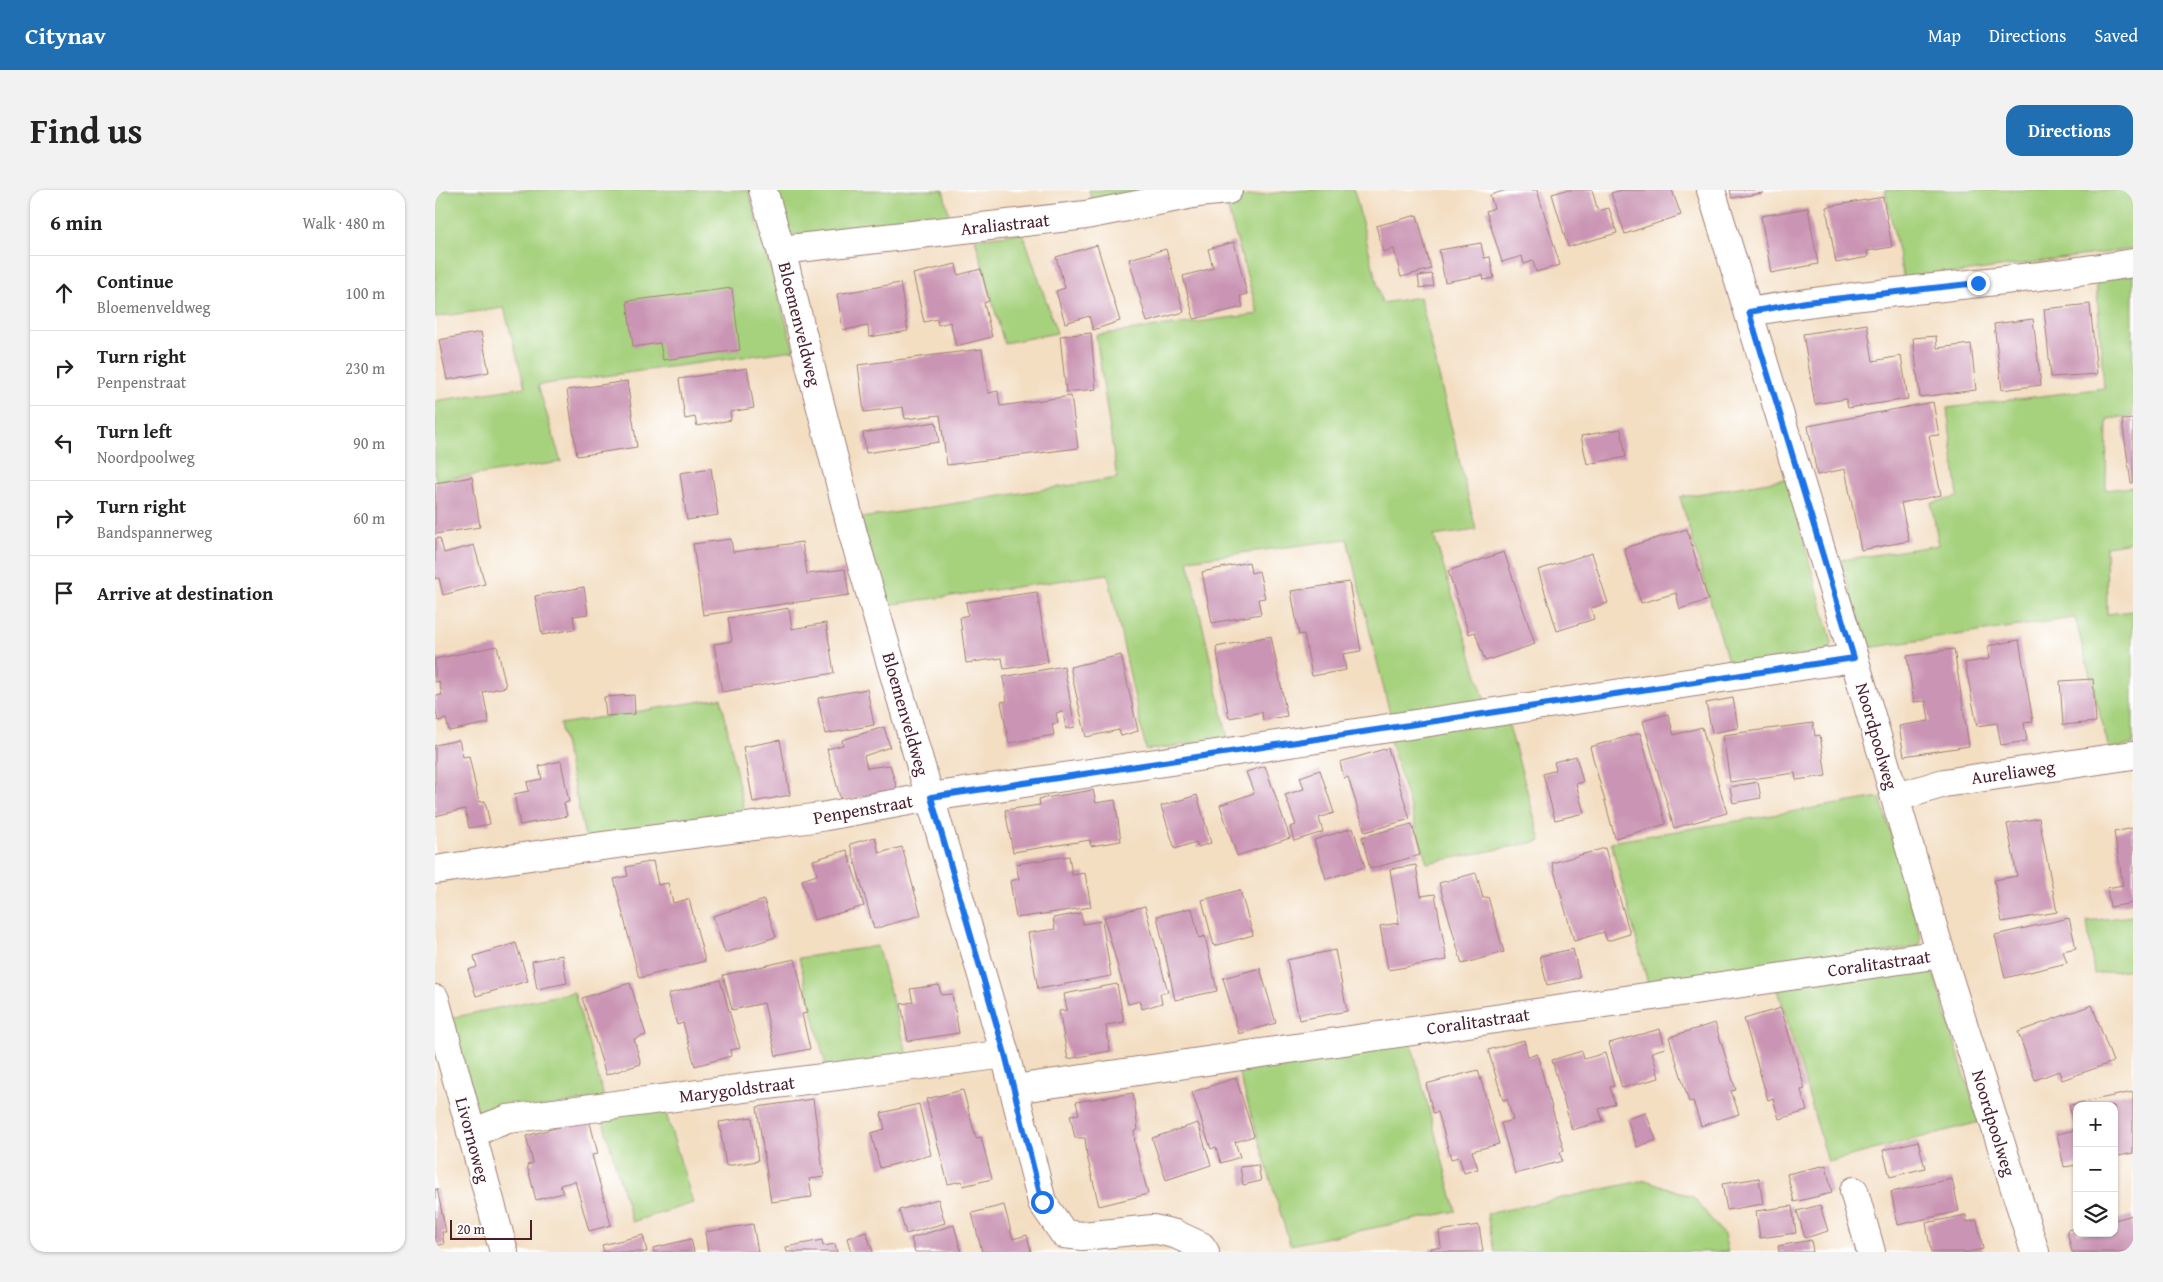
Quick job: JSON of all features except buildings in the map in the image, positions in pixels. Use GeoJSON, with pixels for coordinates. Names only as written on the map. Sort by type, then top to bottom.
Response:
{"type":"FeatureCollection","features":[{"type":"Feature","properties":{"kind":"street","name":"Bloemenveldweg"},"geometry":{"type":"LineString","coordinates":[[763,190],[781,250],[853,534],[1005,1054],[1042,1202],[1064,1234],[1083,1236],[1153,1229],[1175,1234],[1201,1246],[1205,1252]]}},
{"type":"Feature","properties":{"kind":"street","name":"Araliastraat"},"geometry":{"type":"LineString","coordinates":[[781,250],[1085,215],[1228,190]]}},
{"type":"Feature","properties":{"kind":"street","name":"Noordpoolweg"},"geometry":{"type":"LineString","coordinates":[[1711,190],[1854,658],[1941,954],[2035,1252]]}},
{"type":"Feature","properties":{"kind":"street"},"geometry":{"type":"LineString","coordinates":[[1749,312],[1806,302],[2072,273],[2133,263]]}},
{"type":"Feature","properties":{"kind":"street","name":"Penpenstraat"},"geometry":{"type":"LineString","coordinates":[[435,870],[567,850],[821,817],[931,797],[1854,658]]}},
{"type":"Feature","properties":{"kind":"street","name":"Aureliaweg"},"geometry":{"type":"LineString","coordinates":[[1895,798],[1944,782],[2133,755]]}},
{"type":"Feature","properties":{"kind":"street","name":"Coralitastraat"},"geometry":{"type":"LineString","coordinates":[[1014,1089],[1941,954]]}},
{"type":"Feature","properties":{"kind":"street","name":"Livornoweg"},"geometry":{"type":"LineString","coordinates":[[435,999],[505,1252]]}},
{"type":"Feature","properties":{"kind":"street","name":"Marygoldstraat"},"geometry":{"type":"LineString","coordinates":[[471,1133],[508,1119],[1005,1054]]}},
{"type":"Feature","properties":{"kind":"street"},"geometry":{"type":"LineString","coordinates":[[1854,1191],[1871,1252]]}},
{"type":"Feature","properties":{"kind":"green space"},"geometry":{"type":"Polygon","coordinates":[[[435,190],[748,190],[794,350],[538,385],[561,462],[435,481],[435,401],[525,387],[504,308],[435,317],[435,190]]]}},
{"type":"Feature","properties":{"kind":"green space"},"geometry":{"type":"Polygon","coordinates":[[[773,190],[943,190],[951,222],[794,235],[785,226],[773,190]]]}},
{"type":"Feature","properties":{"kind":"green space"},"geometry":{"type":"Polygon","coordinates":[[[1089,190],[1151,190],[1093,206],[1089,190]]]}},
{"type":"Feature","properties":{"kind":"green space"},"geometry":{"type":"Polygon","coordinates":[[[1301,190],[1354,190],[1382,303],[1420,297],[1476,530],[1434,536],[1485,701],[1390,714],[1347,539],[1188,560],[1228,739],[1146,750],[1108,574],[887,605],[861,518],[1117,478],[1096,335],[1258,314],[1225,199],[1301,190]]]}},
{"type":"Feature","properties":{"kind":"green space"},"geometry":{"type":"Polygon","coordinates":[[[1885,190],[2133,190],[2133,249],[1904,280],[1885,190]]]}},
{"type":"Feature","properties":{"kind":"green space"},"geometry":{"type":"Polygon","coordinates":[[[1023,233],[1057,333],[1004,343],[975,239],[1023,233]]]}},
{"type":"Feature","properties":{"kind":"green space"},"geometry":{"type":"Polygon","coordinates":[[[2133,274],[2133,416],[2107,419],[2106,490],[2133,487],[2133,542],[2106,546],[2107,614],[2133,611],[2133,745],[2109,749],[2075,618],[1867,648],[1841,560],[1939,545],[1931,503],[1958,497],[1947,408],[2104,388],[2096,279],[2133,274]]]}},
{"type":"Feature","properties":{"kind":"green space"},"geometry":{"type":"Polygon","coordinates":[[[1786,479],[1832,642],[1830,650],[1730,668],[1680,497],[1786,479]]]}},
{"type":"Feature","properties":{"kind":"green space"},"geometry":{"type":"Polygon","coordinates":[[[721,698],[746,820],[586,841],[560,724],[721,698]]]}},
{"type":"Feature","properties":{"kind":"green space"},"geometry":{"type":"Polygon","coordinates":[[[1506,715],[1541,841],[1427,863],[1387,731],[1506,715]]]}},
{"type":"Feature","properties":{"kind":"green space"},"geometry":{"type":"Polygon","coordinates":[[[1880,797],[1920,934],[1921,942],[1918,947],[1649,988],[1611,842],[1880,797]]]}},
{"type":"Feature","properties":{"kind":"green space"},"geometry":{"type":"Polygon","coordinates":[[[2133,916],[2133,969],[2094,974],[2087,921],[2133,916]]]}},
{"type":"Feature","properties":{"kind":"green space"},"geometry":{"type":"Polygon","coordinates":[[[877,946],[909,1060],[827,1071],[799,958],[877,946]]]}},
{"type":"Feature","properties":{"kind":"green space"},"geometry":{"type":"Polygon","coordinates":[[[1925,966],[1934,975],[1979,1122],[1828,1162],[1777,986],[1925,966]]]}},
{"type":"Feature","properties":{"kind":"green space"},"geometry":{"type":"Polygon","coordinates":[[[574,992],[604,1097],[480,1118],[450,1018],[574,992]]]}},
{"type":"Feature","properties":{"kind":"green space"},"geometry":{"type":"Polygon","coordinates":[[[1410,1039],[1456,1211],[1290,1245],[1236,1064],[1410,1039]]]}},
{"type":"Feature","properties":{"kind":"green space"},"geometry":{"type":"Polygon","coordinates":[[[664,1107],[693,1203],[632,1222],[601,1114],[664,1107]]]}},
{"type":"Feature","properties":{"kind":"green space"},"geometry":{"type":"Polygon","coordinates":[[[1646,1180],[1693,1197],[1724,1235],[1728,1252],[1494,1252],[1487,1214],[1646,1180]]]}},
{"type":"Feature","properties":{"kind":"route"},"geometry":{"type":"LineString","coordinates":[[1042,1202],[1005,1054],[931,797],[1854,658],[1749,312],[1806,302],[1978,283]]}}]}
